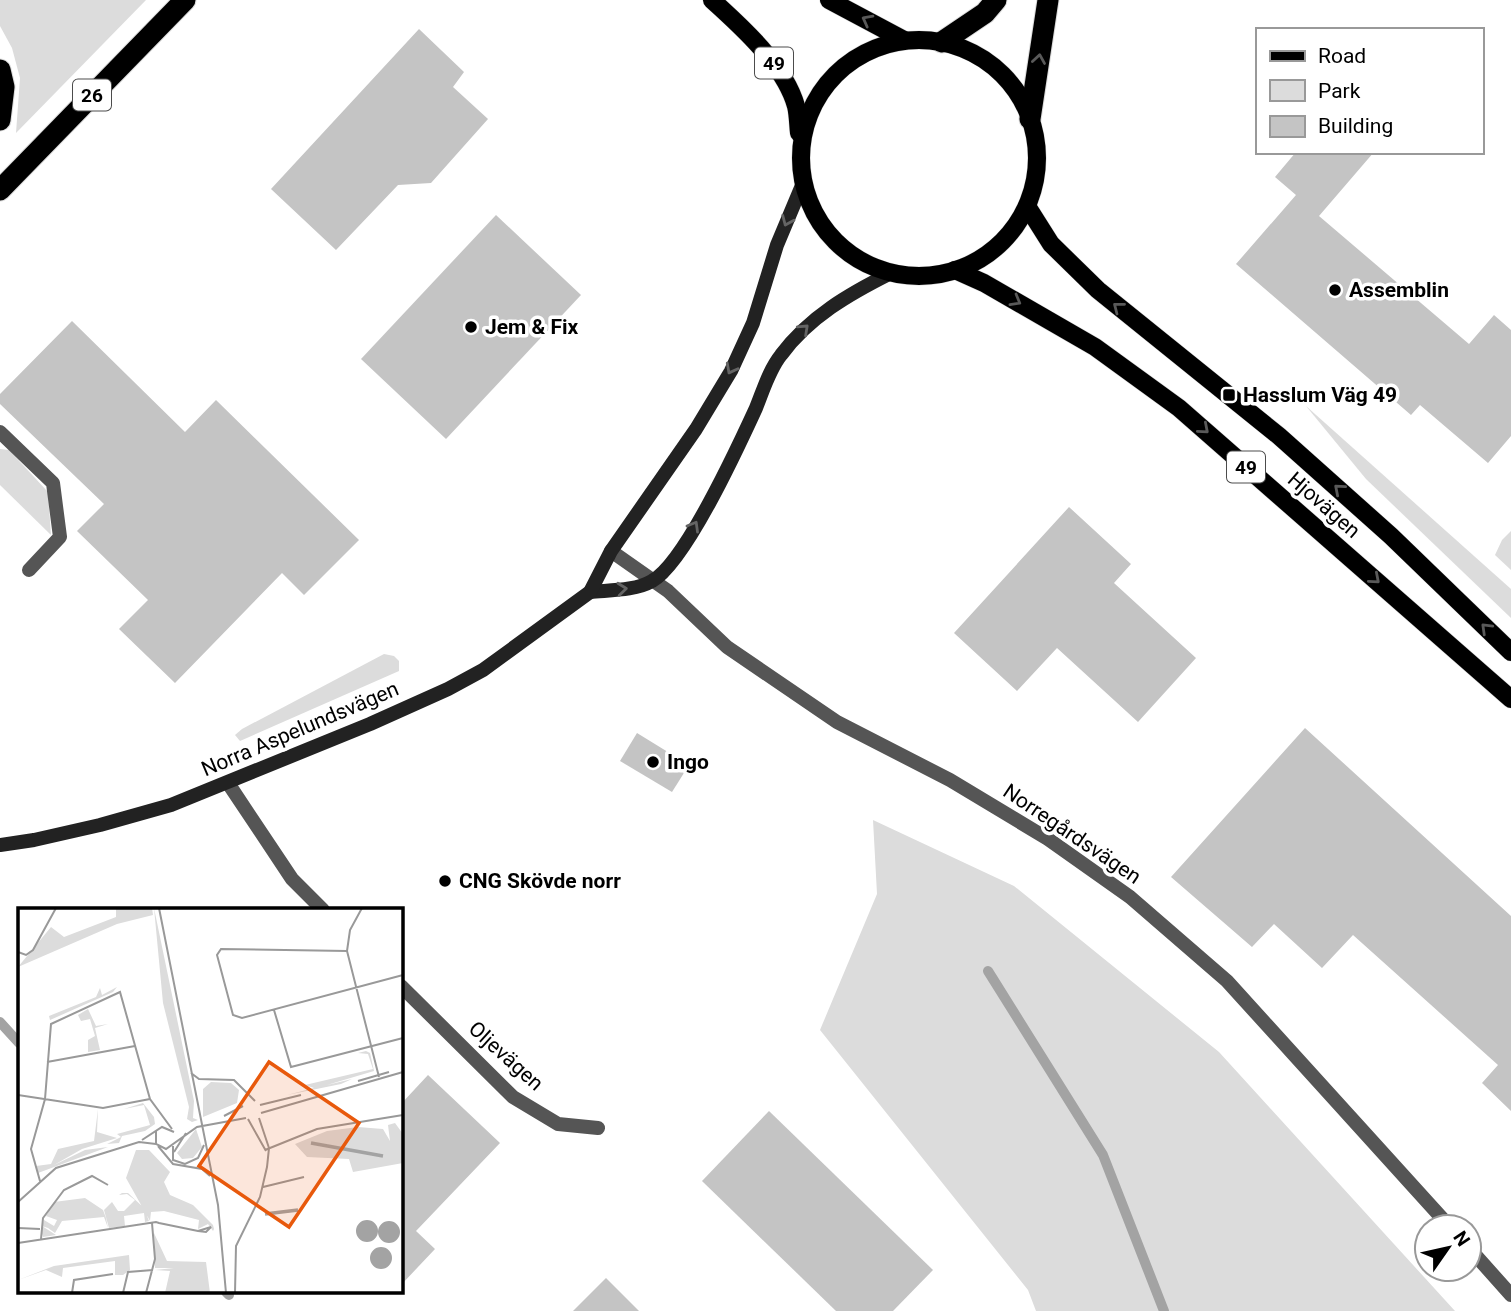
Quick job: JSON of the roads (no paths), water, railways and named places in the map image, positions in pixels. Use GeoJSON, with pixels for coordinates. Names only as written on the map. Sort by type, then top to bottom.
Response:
{"type":"FeatureCollection","features":[{"type":"Feature","properties":{"kind":"highway","name":"26"},"geometry":{"type":"LineString","coordinates":[[0,190],[185,0]]}},
{"type":"Feature","properties":{"kind":"highway"},"geometry":{"type":"LineString","coordinates":[[942,42],[985,13],[996,0]]}},
{"type":"Feature","properties":{"kind":"highway"},"geometry":{"type":"LineString","coordinates":[[1030,119],[1048,0]]}},
{"type":"Feature","properties":{"kind":"highway"},"geometry":{"type":"LineString","coordinates":[[0,70],[4,87],[0,120]]}},
{"type":"Feature","properties":{"kind":"main road","name":"49"},"geometry":{"type":"LineString","coordinates":[[712,0],[774,62],[796,105],[803,183],[815,214],[834,241],[860,261],[891,273],[923,276],[955,270],[985,256],[1009,234],[1027,206],[1036,168],[1036,148],[1030,119],[1016,91],[996,69],[971,52],[942,42],[904,40],[873,48],[846,64],[823,88],[808,116],[801,147]]}},
{"type":"Feature","properties":{"kind":"main road","name":"49"},"geometry":{"type":"LineString","coordinates":[[829,0],[904,40]]}},
{"type":"Feature","properties":{"kind":"main road","name":"Hjovägen"},"geometry":{"type":"LineString","coordinates":[[1027,206],[1051,244],[1097,290],[1279,436],[1391,536],[1511,652]]}},
{"type":"Feature","properties":{"kind":"main road","name":"Hjovägen"},"geometry":{"type":"LineString","coordinates":[[955,270],[984,283],[1095,347],[1179,408],[1511,699]]}},
{"type":"Feature","properties":{"kind":"street","name":"Norra Aspelundsvägen"},"geometry":{"type":"LineString","coordinates":[[0,845],[100,825],[172,805],[448,689],[483,670],[590,592],[611,551],[682,449],[731,371],[753,323],[777,245],[803,183]]}},
{"type":"Feature","properties":{"kind":"street"},"geometry":{"type":"LineString","coordinates":[[654,581],[676,558],[694,528],[741,439],[778,358],[820,314],[855,291],[891,273]]}},
{"type":"Feature","properties":{"kind":"street"},"geometry":{"type":"LineString","coordinates":[[0,432],[53,483],[60,537],[29,570]]}},
{"type":"Feature","properties":{"kind":"street","name":"Norregårdsvägen"},"geometry":{"type":"LineString","coordinates":[[611,551],[668,591],[727,647],[836,722],[950,780],[1048,839],[1139,904],[1227,981],[1437,1213]]}},
{"type":"Feature","properties":{"kind":"street","name":"Norra Aspelundsvägen"},"geometry":{"type":"LineString","coordinates":[[590,592],[636,587],[654,581]]}},
{"type":"Feature","properties":{"kind":"street"},"geometry":{"type":"LineString","coordinates":[[228,783],[292,879],[321,908]]}},
{"type":"Feature","properties":{"kind":"street","name":"Oljevägen"},"geometry":{"type":"LineString","coordinates":[[402,987],[513,1097],[558,1124],[598,1128]]}},
{"type":"Feature","properties":{"kind":"street"},"geometry":{"type":"LineString","coordinates":[[1483,1264],[1511,1295]]}},
{"type":"Feature","properties":{"kind":"waterway"},"geometry":{"type":"LineString","coordinates":[[988,971],[1103,1155],[1164,1311]]}},
{"type":"Feature","properties":{"kind":"waterway"},"geometry":{"type":"LineString","coordinates":[[0,1022],[18,1042]]}},
{"type":"Feature","properties":{"kind":"place","name":"Assemblin"},"geometry":{"type":"Point","coordinates":[1335,290]}},
{"type":"Feature","properties":{"kind":"place","name":"Jem & Fix"},"geometry":{"type":"Point","coordinates":[471,327]}},
{"type":"Feature","properties":{"kind":"place","name":"Hasslum Väg 49"},"geometry":{"type":"Point","coordinates":[1229,395]}},
{"type":"Feature","properties":{"kind":"place","name":"Ingo"},"geometry":{"type":"Point","coordinates":[653,762]}},
{"type":"Feature","properties":{"kind":"place","name":"CNG Skövde norr"},"geometry":{"type":"Point","coordinates":[445,881]}}]}
